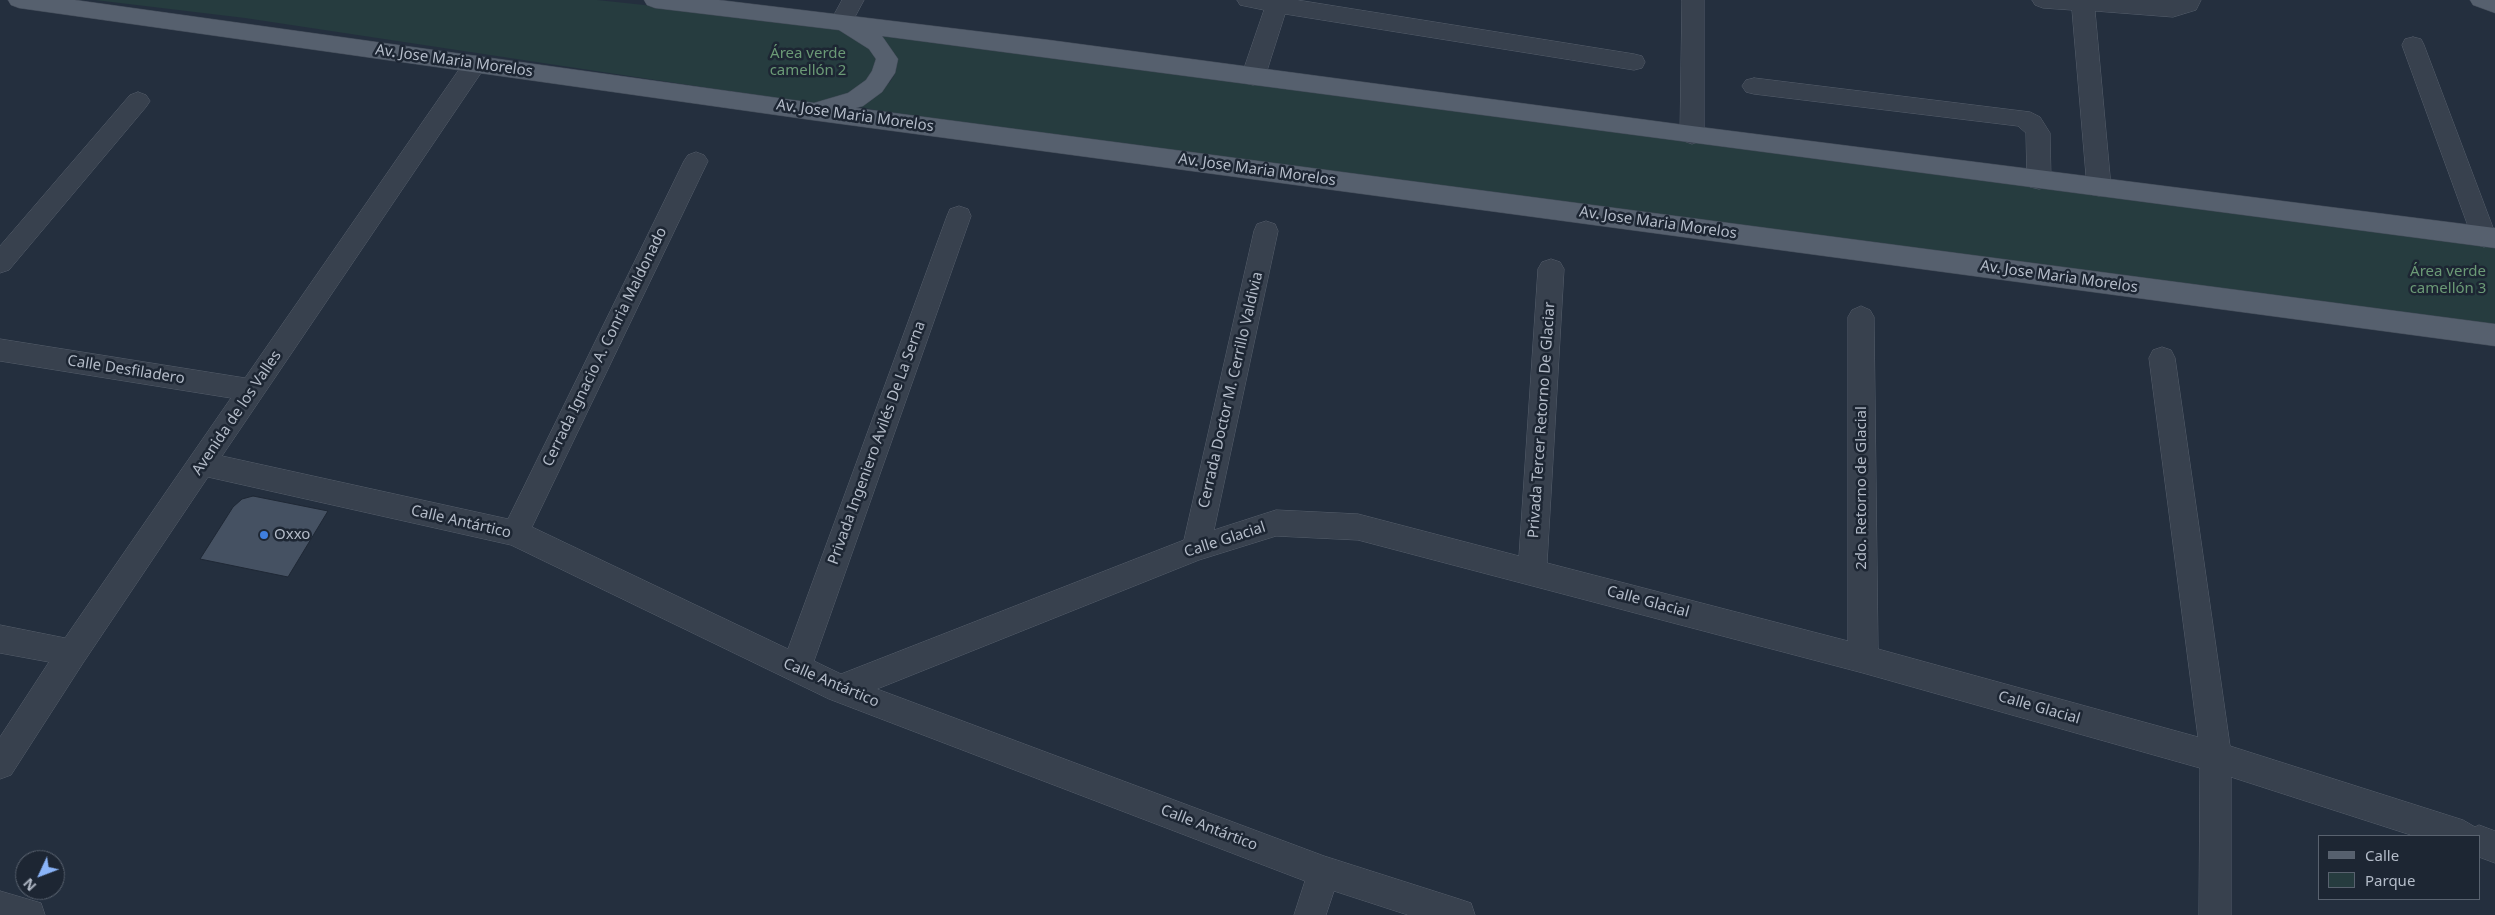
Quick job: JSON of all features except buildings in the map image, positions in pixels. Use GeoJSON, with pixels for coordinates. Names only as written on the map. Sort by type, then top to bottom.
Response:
{"type":"FeatureCollection","features":[{"type":"Feature","properties":{"kind":"main road","name":"Av. Jose Maria Morelos"},"geometry":{"type":"LineString","coordinates":[[19,0],[812,110],[2495,335]]}},
{"type":"Feature","properties":{"kind":"main road"},"geometry":{"type":"LineString","coordinates":[[655,0],[1049,48],[1692,135],[2489,237]]}},
{"type":"Feature","properties":{"kind":"main road"},"geometry":{"type":"LineString","coordinates":[[2480,0],[2495,5]]}},
{"type":"Feature","properties":{"kind":"main road"},"geometry":{"type":"LineString","coordinates":[[812,110],[854,100],[874,86],[883,73],[887,59],[877,43],[841,22]]}},
{"type":"Feature","properties":{"kind":"street"},"geometry":{"type":"LineString","coordinates":[[841,22],[853,0]]}},
{"type":"Feature","properties":{"kind":"street"},"geometry":{"type":"LineString","coordinates":[[1248,0],[1278,2],[1634,62]]}},
{"type":"Feature","properties":{"kind":"street"},"geometry":{"type":"LineString","coordinates":[[1692,135],[1693,0]]}},
{"type":"Feature","properties":{"kind":"street"},"geometry":{"type":"LineString","coordinates":[[2043,0],[2173,9],[2188,5],[2190,0]]}},
{"type":"Feature","properties":{"kind":"street"},"geometry":{"type":"LineString","coordinates":[[1253,77],[1278,2]]}},
{"type":"Feature","properties":{"kind":"street"},"geometry":{"type":"LineString","coordinates":[[2083,4],[2099,187]]}},
{"type":"Feature","properties":{"kind":"street"},"geometry":{"type":"LineString","coordinates":[[2413,45],[2489,237]]}},
{"type":"Feature","properties":{"kind":"street","name":"Avenida de los Valles"},"geometry":{"type":"LineString","coordinates":[[0,764],[72,653],[475,64]]}},
{"type":"Feature","properties":{"kind":"street"},"geometry":{"type":"LineString","coordinates":[[1754,86],[2022,118],[2032,124],[2038,133],[2039,180]]}},
{"type":"Feature","properties":{"kind":"street"},"geometry":{"type":"LineString","coordinates":[[0,262],[138,101]]}},
{"type":"Feature","properties":{"kind":"street","name":"Cerrada Ignacio A. Conria Maldonado"},"geometry":{"type":"LineString","coordinates":[[515,533],[696,161]]}},
{"type":"Feature","properties":{"kind":"street","name":"Privada Ingeniero Avilés De La Serna"},"geometry":{"type":"LineString","coordinates":[[796,669],[959,216]]}},
{"type":"Feature","properties":{"kind":"street","name":"Cerrada Doctor M. Cerrillo Valdivia"},"geometry":{"type":"LineString","coordinates":[[1196,548],[1266,231]]}},
{"type":"Feature","properties":{"kind":"street","name":"Privada Tercer Retorno De Glaciar"},"geometry":{"type":"LineString","coordinates":[[1532,572],[1551,269]]}},
{"type":"Feature","properties":{"kind":"street","name":"2do. Retorno de Glacial"},"geometry":{"type":"LineString","coordinates":[[1861,317],[1864,659]]}},
{"type":"Feature","properties":{"kind":"street","name":"Calle Desfiladero"},"geometry":{"type":"LineString","coordinates":[[0,350],[252,390]]}},
{"type":"Feature","properties":{"kind":"street"},"geometry":{"type":"LineString","coordinates":[[2162,358],[2216,757],[2216,915]]}},
{"type":"Feature","properties":{"kind":"street","name":"Calle Antártico"},"geometry":{"type":"LineString","coordinates":[[203,464],[515,533],[840,689],[1324,872],[1459,915]]}},
{"type":"Feature","properties":{"kind":"street","name":"Calle Glacial"},"geometry":{"type":"LineString","coordinates":[[840,689],[1196,548],[1276,523],[1358,527],[1864,659],[2216,757],[2460,835]]}},
{"type":"Feature","properties":{"kind":"street"},"geometry":{"type":"LineString","coordinates":[[0,639],[72,653]]}},
{"type":"Feature","properties":{"kind":"street"},"geometry":{"type":"LineString","coordinates":[[2480,841],[2495,847]]}},
{"type":"Feature","properties":{"kind":"street"},"geometry":{"type":"LineString","coordinates":[[1310,915],[1324,872]]}},
{"type":"Feature","properties":{"kind":"street"},"geometry":{"type":"LineString","coordinates":[[0,907],[29,915]]}},
{"type":"Feature","properties":{"kind":"green space","name":"Área verde camellón 2"},"geometry":{"type":"Polygon","coordinates":[[[95,0],[597,0],[847,28],[887,59],[844,103],[808,103],[245,18],[95,0]]]}},
{"type":"Feature","properties":{"kind":"green space","name":"Área verde camellón 3"},"geometry":{"type":"Polygon","coordinates":[[[870,32],[2495,242],[2495,331],[929,121],[850,105],[883,88],[895,74],[896,64],[870,32]]]}},
{"type":"Feature","properties":{"kind":"place","name":"Oxxo"},"geometry":{"type":"Point","coordinates":[264,535]}}]}
